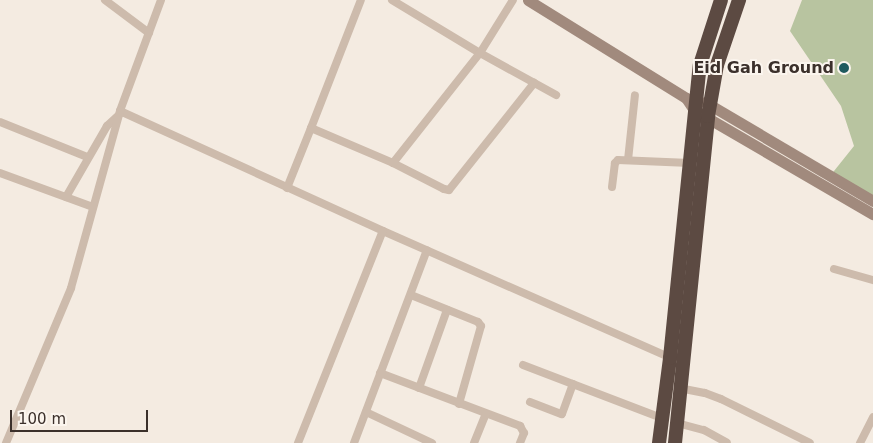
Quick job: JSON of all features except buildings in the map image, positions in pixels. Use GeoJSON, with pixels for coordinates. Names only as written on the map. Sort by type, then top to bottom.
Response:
{"type":"FeatureCollection","features":[{"type":"Feature","properties":{"kind":"highway"},"geometry":{"type":"LineString","coordinates":[[658,443],[670,358],[690,163],[692,102],[700,64],[721,0]]}},
{"type":"Feature","properties":{"kind":"highway"},"geometry":{"type":"LineString","coordinates":[[675,443],[709,111],[717,65],[739,0]]}},
{"type":"Feature","properties":{"kind":"street"},"geometry":{"type":"LineString","coordinates":[[105,0],[149,33]]}},
{"type":"Feature","properties":{"kind":"street"},"geometry":{"type":"LineString","coordinates":[[6,443],[71,288],[119,113],[161,0]]}},
{"type":"Feature","properties":{"kind":"street"},"geometry":{"type":"LineString","coordinates":[[287,188],[361,0]]}},
{"type":"Feature","properties":{"kind":"street"},"geometry":{"type":"LineString","coordinates":[[392,0],[480,53],[556,95]]}},
{"type":"Feature","properties":{"kind":"street"},"geometry":{"type":"LineString","coordinates":[[393,163],[480,53],[513,0]]}},
{"type":"Feature","properties":{"kind":"street"},"geometry":{"type":"LineString","coordinates":[[528,0],[692,102],[873,201]]}},
{"type":"Feature","properties":{"kind":"street"},"geometry":{"type":"LineString","coordinates":[[311,128],[393,163],[444,190],[449,190],[534,83]]}},
{"type":"Feature","properties":{"kind":"street"},"geometry":{"type":"LineString","coordinates":[[628,160],[635,95]]}},
{"type":"Feature","properties":{"kind":"street"},"geometry":{"type":"LineString","coordinates":[[709,111],[873,214]]}},
{"type":"Feature","properties":{"kind":"street"},"geometry":{"type":"LineString","coordinates":[[66,197],[87,157],[108,124],[119,113]]}},
{"type":"Feature","properties":{"kind":"street"},"geometry":{"type":"LineString","coordinates":[[119,113],[670,358],[684,362]]}},
{"type":"Feature","properties":{"kind":"street"},"geometry":{"type":"LineString","coordinates":[[0,122],[87,157]]}},
{"type":"Feature","properties":{"kind":"street"},"geometry":{"type":"LineString","coordinates":[[612,187],[614,163],[618,160],[690,163]]}},
{"type":"Feature","properties":{"kind":"street"},"geometry":{"type":"LineString","coordinates":[[0,173],[93,207]]}},
{"type":"Feature","properties":{"kind":"street"},"geometry":{"type":"LineString","coordinates":[[298,443],[383,231]]}},
{"type":"Feature","properties":{"kind":"street"},"geometry":{"type":"LineString","coordinates":[[354,443],[427,250]]}},
{"type":"Feature","properties":{"kind":"street"},"geometry":{"type":"LineString","coordinates":[[834,268],[873,280]]}},
{"type":"Feature","properties":{"kind":"street"},"geometry":{"type":"LineString","coordinates":[[411,295],[478,322],[482,329],[459,404]]}},
{"type":"Feature","properties":{"kind":"street"},"geometry":{"type":"LineString","coordinates":[[419,388],[447,310]]}},
{"type":"Feature","properties":{"kind":"street"},"geometry":{"type":"LineString","coordinates":[[523,365],[662,418]]}},
{"type":"Feature","properties":{"kind":"street"},"geometry":{"type":"LineString","coordinates":[[380,373],[520,426],[524,433],[520,443]]}},
{"type":"Feature","properties":{"kind":"street"},"geometry":{"type":"LineString","coordinates":[[530,402],[562,414],[573,384]]}},
{"type":"Feature","properties":{"kind":"street"},"geometry":{"type":"LineString","coordinates":[[666,387],[721,399],[810,443]]}},
{"type":"Feature","properties":{"kind":"street"},"geometry":{"type":"LineString","coordinates":[[366,412],[432,443]]}},
{"type":"Feature","properties":{"kind":"street"},"geometry":{"type":"LineString","coordinates":[[474,443],[486,414]]}},
{"type":"Feature","properties":{"kind":"street"},"geometry":{"type":"LineString","coordinates":[[860,443],[873,417]]}},
{"type":"Feature","properties":{"kind":"street"},"geometry":{"type":"LineString","coordinates":[[677,423],[704,430],[727,443]]}},
{"type":"Feature","properties":{"kind":"street"},"geometry":{"type":"LineString","coordinates":[[0,432],[10,434]]}},
{"type":"Feature","properties":{"kind":"green space","name":"Eid Gah Ground"},"geometry":{"type":"Polygon","coordinates":[[[802,0],[873,0],[873,197],[830,176],[854,146],[841,106],[790,31],[802,0]]]}},
{"type":"Feature","properties":{"kind":"place","name":"Eid Gah Ground"},"geometry":{"type":"Point","coordinates":[844,68]}}]}
